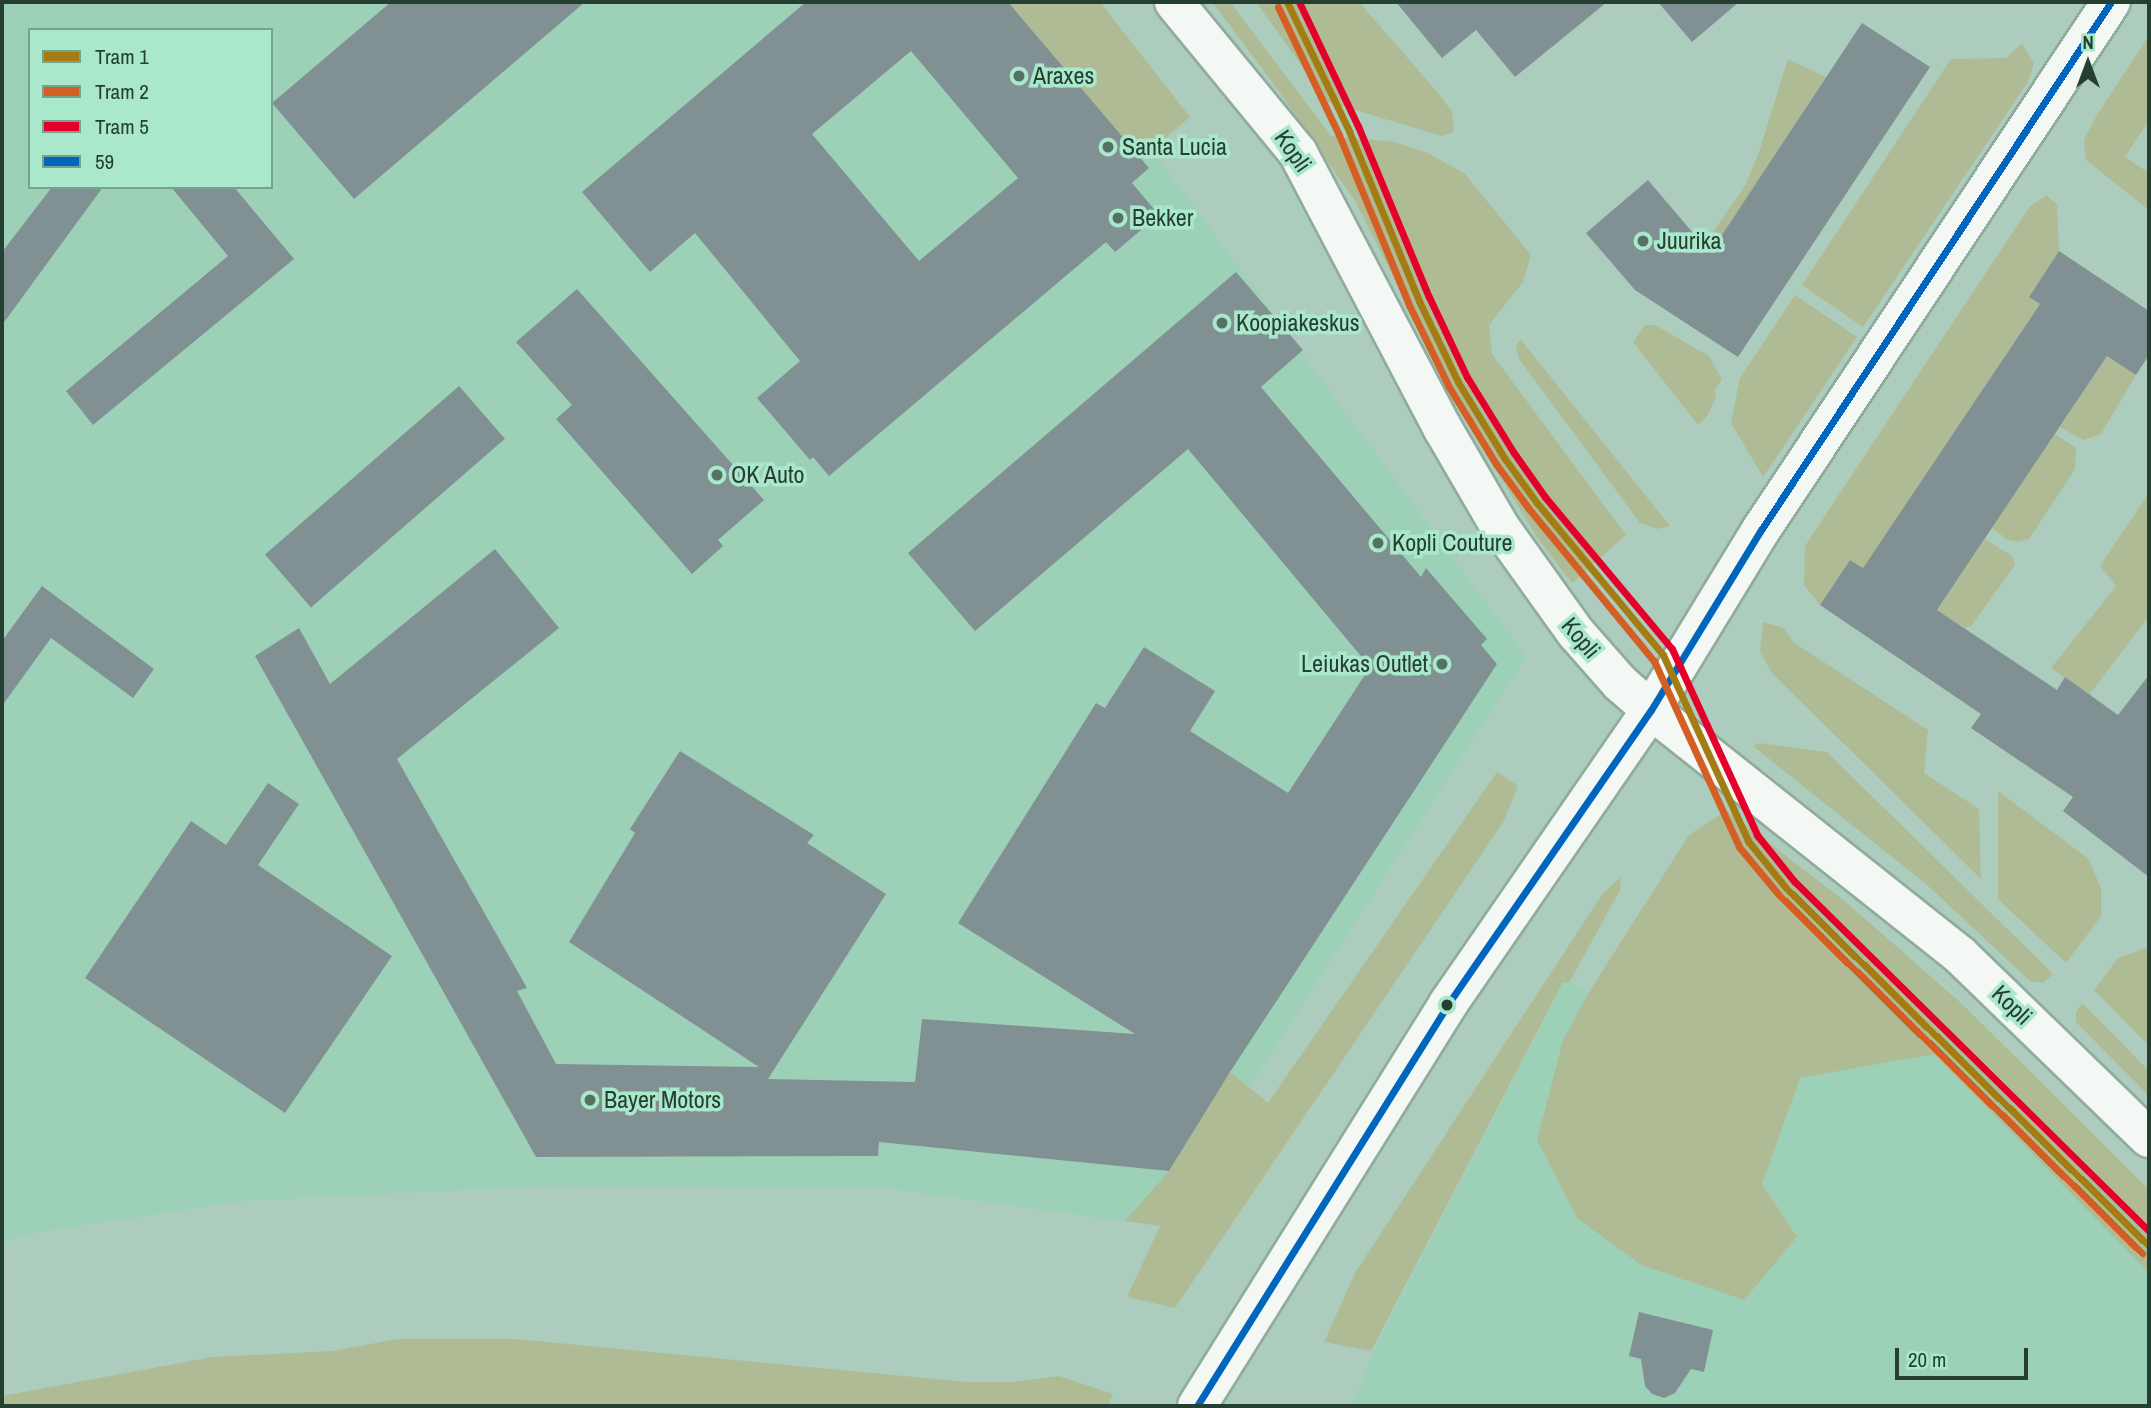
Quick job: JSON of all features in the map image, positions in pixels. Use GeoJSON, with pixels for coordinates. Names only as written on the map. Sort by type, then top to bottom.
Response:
{"type":"FeatureCollection","features":[{"type":"Feature","properties":{"kind":"street","name":"Kopli"},"geometry":{"type":"LineString","coordinates":[[1174,2],[1298,153],[1443,429],[1500,527],[1576,634],[1620,683],[1651,710],[1961,956],[2149,1138]]}},
{"type":"Feature","properties":{"kind":"street"},"geometry":{"type":"LineString","coordinates":[[1197,1406],[1448,1004],[1651,710],[1761,530],[2111,2]]}},
{"type":"Feature","properties":{"kind":"shaded area"},"geometry":{"type":"Polygon","coordinates":[[[2,2],[1043,2],[1526,657],[1160,1226],[875,1187],[545,1186],[242,1201],[41,1232],[2,1243],[2,2]]]}},
{"type":"Feature","properties":{"kind":"shaded area"},"geometry":{"type":"Polygon","coordinates":[[[1008,2],[1100,2],[1190,117],[1141,159],[1008,2]]]}},
{"type":"Feature","properties":{"kind":"shaded area"},"geometry":{"type":"Polygon","coordinates":[[[1212,2],[1230,2],[1331,136],[1395,142],[1428,153],[1465,174],[1531,255],[1523,282],[1489,325],[1492,354],[1626,535],[1572,583],[1537,537],[1469,426],[1355,201],[1273,83],[1212,2]]]}},
{"type":"Feature","properties":{"kind":"shaded area"},"geometry":{"type":"Polygon","coordinates":[[[1256,2],[1359,2],[1439,94],[1452,112],[1454,132],[1442,136],[1328,102],[1256,2]]]}},
{"type":"Feature","properties":{"kind":"shaded area"},"geometry":{"type":"Polygon","coordinates":[[[2149,35],[2149,120],[2125,157],[2149,173],[2149,210],[2086,160],[2084,140],[2097,115],[2149,35]]]}},
{"type":"Feature","properties":{"kind":"shaded area"},"geometry":{"type":"Polygon","coordinates":[[[2022,43],[2034,64],[2028,82],[1863,327],[1802,285],[1951,59],[2006,58],[2022,43]]]}},
{"type":"Feature","properties":{"kind":"shaded area"},"geometry":{"type":"Polygon","coordinates":[[[1788,59],[1826,77],[1675,306],[1673,291],[1746,184],[1759,152],[1788,59]]]}},
{"type":"Feature","properties":{"kind":"shaded area"},"geometry":{"type":"Polygon","coordinates":[[[2047,195],[2057,205],[2059,251],[2029,297],[2040,304],[1863,568],[1850,560],[1820,605],[1804,585],[1805,546],[2030,206],[2047,195]]]}},
{"type":"Feature","properties":{"kind":"shaded area"},"geometry":{"type":"Polygon","coordinates":[[[1795,295],[1857,337],[1763,477],[1731,423],[1740,378],[1795,295]]]}},
{"type":"Feature","properties":{"kind":"shaded area"},"geometry":{"type":"Polygon","coordinates":[[[1645,325],[1655,325],[1709,356],[1722,379],[1714,391],[1716,398],[1707,416],[1698,425],[1633,342],[1645,325]]]}},
{"type":"Feature","properties":{"kind":"shaded area"},"geometry":{"type":"Polygon","coordinates":[[[1521,340],[1670,526],[1657,529],[1640,523],[1519,359],[1516,345],[1521,340]]]}},
{"type":"Feature","properties":{"kind":"shaded area"},"geometry":{"type":"Polygon","coordinates":[[[2107,356],[2136,375],[2101,434],[2083,440],[2060,427],[2107,356]]]}},
{"type":"Feature","properties":{"kind":"shaded area"},"geometry":{"type":"Polygon","coordinates":[[[2055,434],[2076,448],[2075,469],[2029,539],[2018,542],[2008,540],[1992,528],[2055,434]]]}},
{"type":"Feature","properties":{"kind":"shaded area"},"geometry":{"type":"Polygon","coordinates":[[[2149,493],[2149,616],[2089,695],[2051,668],[2116,586],[2100,566],[2149,493]]]}},
{"type":"Feature","properties":{"kind":"shaded area"},"geometry":{"type":"Polygon","coordinates":[[[1985,539],[2012,556],[2015,565],[1971,626],[1965,628],[1937,610],[1985,539]]]}},
{"type":"Feature","properties":{"kind":"shaded area"},"geometry":{"type":"Polygon","coordinates":[[[1763,622],[1784,628],[1793,642],[1928,730],[1924,773],[1979,809],[1981,879],[1772,673],[1760,652],[1763,622]]]}},
{"type":"Feature","properties":{"kind":"shaded area"},"geometry":{"type":"Polygon","coordinates":[[[1759,743],[1827,752],[2053,974],[2043,983],[2030,981],[1926,884],[1753,746],[1759,743]]]}},
{"type":"Feature","properties":{"kind":"shaded area"},"geometry":{"type":"Polygon","coordinates":[[[1497,772],[1518,786],[1504,821],[1175,1308],[1127,1297],[1160,1226],[1125,1221],[1169,1171],[1230,1072],[1268,1103],[1497,772]]]}},
{"type":"Feature","properties":{"kind":"shaded area"},"geometry":{"type":"Polygon","coordinates":[[[1998,791],[2089,859],[2101,889],[2101,916],[2066,963],[1998,899],[1998,791]]]}},
{"type":"Feature","properties":{"kind":"shaded area"},"geometry":{"type":"Polygon","coordinates":[[[1716,802],[1847,903],[1961,1003],[2149,1190],[2149,1273],[1934,1054],[1800,1078],[1762,1184],[1797,1237],[1744,1300],[1641,1265],[1577,1218],[1537,1140],[1563,1040],[1589,992],[1689,835],[1721,814],[1716,802]]]}},
{"type":"Feature","properties":{"kind":"shaded area"},"geometry":{"type":"Polygon","coordinates":[[[1742,860],[2149,1273],[2149,1406],[1352,1406],[1377,1345],[1564,981],[1600,996],[1742,860]]]}},
{"type":"Feature","properties":{"kind":"shaded area"},"geometry":{"type":"Polygon","coordinates":[[[1621,877],[1620,890],[1569,983],[1563,982],[1371,1351],[1324,1342],[1355,1273],[1603,893],[1621,877]]]}},
{"type":"Feature","properties":{"kind":"shaded area"},"geometry":{"type":"Polygon","coordinates":[[[2146,948],[2149,950],[2149,1046],[2094,990],[2118,958],[2146,948]]]}},
{"type":"Feature","properties":{"kind":"shaded area"},"geometry":{"type":"Polygon","coordinates":[[[2082,1003],[2149,1071],[2149,1096],[2076,1022],[2076,1012],[2082,1003]]]}},
{"type":"Feature","properties":{"kind":"shaded area"},"geometry":{"type":"Polygon","coordinates":[[[398,1339],[516,1339],[967,1382],[1014,1382],[1059,1376],[1113,1394],[1108,1406],[2,1406],[2,1396],[213,1357],[332,1351],[398,1339]]]}},
{"type":"Feature","properties":{"kind":"building"},"geometry":{"type":"Polygon","coordinates":[[[391,2],[585,2],[354,199],[273,102],[391,2]]]}},
{"type":"Feature","properties":{"kind":"building"},"geometry":{"type":"Polygon","coordinates":[[[806,2],[1008,2],[1149,168],[1132,183],[1159,215],[1115,252],[1106,242],[829,476],[813,457],[810,460],[757,398],[800,361],[695,233],[650,272],[582,192],[806,2]],[[911,51],[812,134],[919,261],[1018,178],[911,51]]]}},
{"type":"Feature","properties":{"kind":"building"},"geometry":{"type":"Polygon","coordinates":[[[1396,2],[1607,2],[1515,77],[1476,30],[1442,58],[1396,2]]]}},
{"type":"Feature","properties":{"kind":"building"},"geometry":{"type":"Polygon","coordinates":[[[1658,2],[1739,2],[1692,42],[1658,2]]]}},
{"type":"Feature","properties":{"kind":"building"},"geometry":{"type":"Polygon","coordinates":[[[1862,23],[1930,67],[1738,357],[1635,290],[1586,233],[1648,180],[1710,253],[1862,23]]]}},
{"type":"Feature","properties":{"kind":"building"},"geometry":{"type":"Polygon","coordinates":[[[50,189],[102,189],[2,325],[2,252],[50,189]]]}},
{"type":"Feature","properties":{"kind":"building"},"geometry":{"type":"Polygon","coordinates":[[[173,189],[236,189],[294,259],[93,425],[66,391],[228,256],[173,189]]]}},
{"type":"Feature","properties":{"kind":"building"},"geometry":{"type":"Polygon","coordinates":[[[2059,251],[2149,311],[2149,355],[2136,375],[2107,356],[1937,610],[2057,690],[2065,677],[2118,715],[2149,675],[2149,877],[2063,811],[2073,797],[1971,728],[1981,714],[1820,605],[1850,560],[1863,568],[2040,304],[2029,297],[2059,251]]]}},
{"type":"Feature","properties":{"kind":"building"},"geometry":{"type":"Polygon","coordinates":[[[1236,272],[1303,350],[1261,387],[1421,577],[1426,568],[1487,639],[1481,645],[1497,664],[1230,1072],[1169,1171],[879,1142],[878,1156],[536,1157],[255,656],[299,628],[330,684],[495,549],[559,628],[397,759],[527,988],[517,991],[556,1064],[759,1067],[569,942],[635,833],[630,829],[680,751],[814,835],[807,843],[886,894],[768,1079],[915,1082],[922,1019],[1135,1034],[958,923],[1096,703],[1105,708],[1144,647],[1215,691],[1190,731],[1288,793],[1370,667],[1188,449],[975,631],[908,553],[1236,272]]]}},
{"type":"Feature","properties":{"kind":"building"},"geometry":{"type":"Polygon","coordinates":[[[577,289],[764,500],[718,540],[723,546],[692,574],[556,419],[572,405],[516,342],[577,289]]]}},
{"type":"Feature","properties":{"kind":"building"},"geometry":{"type":"Polygon","coordinates":[[[459,386],[505,439],[311,607],[265,555],[459,386]]]}},
{"type":"Feature","properties":{"kind":"building"},"geometry":{"type":"Polygon","coordinates":[[[42,586],[154,669],[133,698],[51,638],[2,706],[2,641],[42,586]]]}},
{"type":"Feature","properties":{"kind":"building"},"geometry":{"type":"Polygon","coordinates":[[[268,783],[299,804],[258,865],[392,956],[285,1113],[85,978],[191,821],[226,845],[268,783]]]}},
{"type":"Feature","properties":{"kind":"building"},"geometry":{"type":"Polygon","coordinates":[[[1639,1312],[1713,1330],[1704,1372],[1691,1369],[1675,1393],[1664,1398],[1652,1394],[1645,1386],[1641,1359],[1629,1356],[1639,1312]]]}},
{"type":"Feature","properties":{"kind":"tram line","name":"1"},"geometry":{"type":"LineString","coordinates":[[1287,2],[1349,131],[1419,301],[1458,382],[1505,459],[1537,503],[1663,655],[1748,841],[1786,888],[2149,1246]]}},
{"type":"Feature","properties":{"kind":"tram line","name":"5"},"geometry":{"type":"LineString","coordinates":[[1299,2],[1358,126],[1429,297],[1467,377],[1545,497],[1672,649],[1757,835],[1794,881],[2149,1231]]}},
{"type":"Feature","properties":{"kind":"tram line","name":"2"},"geometry":{"type":"LineString","coordinates":[[1278,7],[1339,135],[1409,305],[1449,387],[1496,464],[1529,509],[1654,661],[1739,847],[1779,895],[2142,1253]]}},
{"type":"Feature","properties":{"kind":"transit line","name":"59"},"geometry":{"type":"LineString","coordinates":[[1197,1406],[1448,1004],[1651,710],[1761,530],[2111,2]]}},
{"type":"Feature","properties":{"kind":"place","name":"Araxes"},"geometry":{"type":"Point","coordinates":[1019,76]}},
{"type":"Feature","properties":{"kind":"place","name":"Santa Lucia"},"geometry":{"type":"Point","coordinates":[1108,147]}},
{"type":"Feature","properties":{"kind":"place","name":"Bekker"},"geometry":{"type":"Point","coordinates":[1118,218]}},
{"type":"Feature","properties":{"kind":"place","name":"Juurika"},"geometry":{"type":"Point","coordinates":[1643,241]}},
{"type":"Feature","properties":{"kind":"place","name":"Koopiakeskus"},"geometry":{"type":"Point","coordinates":[1222,323]}},
{"type":"Feature","properties":{"kind":"place","name":"OK Auto"},"geometry":{"type":"Point","coordinates":[717,475]}},
{"type":"Feature","properties":{"kind":"place","name":"Kopli Couture"},"geometry":{"type":"Point","coordinates":[1378,543]}},
{"type":"Feature","properties":{"kind":"place","name":"Leiukas Outlet"},"geometry":{"type":"Point","coordinates":[1442,664]}},
{"type":"Feature","properties":{"kind":"place","name":"Bayer Motors"},"geometry":{"type":"Point","coordinates":[590,1100]}}]}
